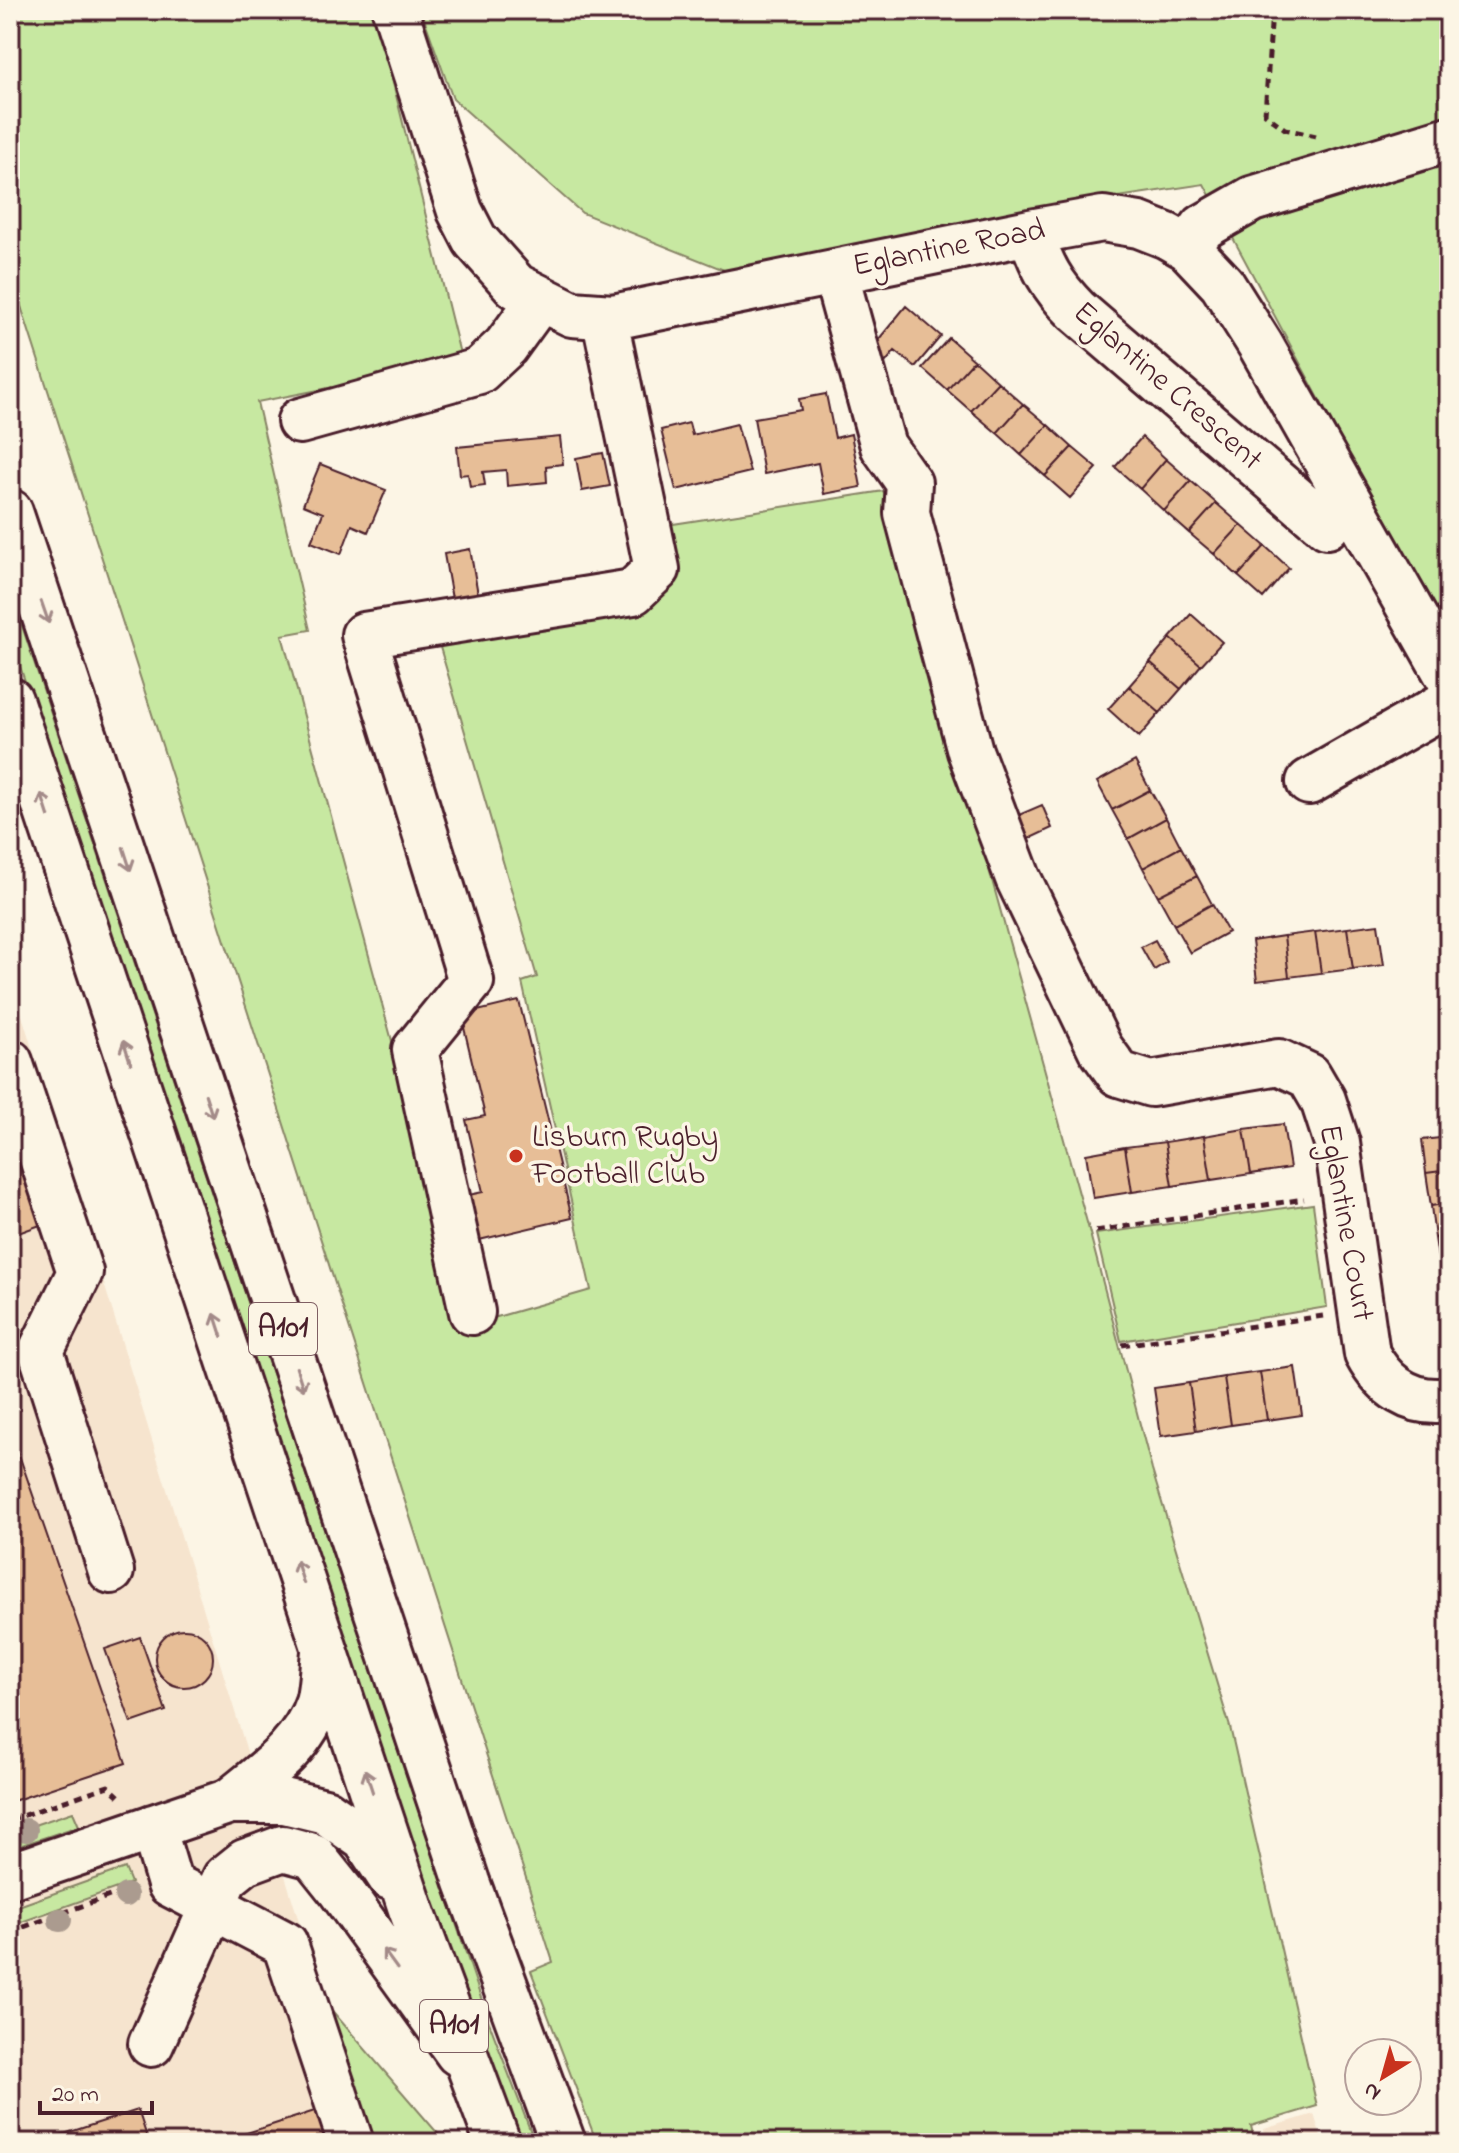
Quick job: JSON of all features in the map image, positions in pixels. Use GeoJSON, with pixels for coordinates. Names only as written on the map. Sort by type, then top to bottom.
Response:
{"type":"FeatureCollection","features":[{"type":"Feature","properties":{"kind":"main road","name":"Eglantine Road"},"geometry":{"type":"LineString","coordinates":[[395,10],[460,211],[475,240],[516,286],[572,314],[613,317],[1103,219],[1139,225],[1188,248],[1222,284],[1261,346],[1449,678]]}},
{"type":"Feature","properties":{"kind":"main road"},"geometry":{"type":"LineString","coordinates":[[1188,248],[1203,227],[1252,199],[1449,139]]}},
{"type":"Feature","properties":{"kind":"main road","name":"Eglantine Crescent"},"geometry":{"type":"LineString","coordinates":[[1030,232],[1044,271],[1077,311],[1327,526]]}},
{"type":"Feature","properties":{"kind":"main road","name":"Eglantine Court"},"geometry":{"type":"LineString","coordinates":[[835,272],[883,446],[909,483],[907,513],[970,751],[1018,878],[1100,1048],[1119,1074],[1151,1084],[1279,1062],[1309,1076],[1323,1100],[1337,1143],[1367,1354],[1378,1374],[1393,1389],[1414,1399],[1449,1400]]}},
{"type":"Feature","properties":{"kind":"main road"},"geometry":{"type":"LineString","coordinates":[[300,421],[479,371],[506,346],[540,299]]}},
{"type":"Feature","properties":{"kind":"main road"},"geometry":{"type":"LineString","coordinates":[[472,1312],[415,1050],[471,981],[364,635],[633,592],[657,569],[608,334],[613,317]]}},
{"type":"Feature","properties":{"kind":"main road","name":"A101"},"geometry":{"type":"LineString","coordinates":[[10,512],[467,1882],[563,2143]]}},
{"type":"Feature","properties":{"kind":"main road","name":"A101"},"geometry":{"type":"LineString","coordinates":[[10,700],[411,1909],[498,2143]]}},
{"type":"Feature","properties":{"kind":"main road"},"geometry":{"type":"LineString","coordinates":[[1309,782],[1449,702]]}},
{"type":"Feature","properties":{"kind":"main road"},"geometry":{"type":"LineString","coordinates":[[10,1062],[80,1272],[41,1351],[111,1571]]}},
{"type":"Feature","properties":{"kind":"main road"},"geometry":{"type":"LineString","coordinates":[[230,1801],[286,1755],[300,1739],[318,1701],[325,1646]]}},
{"type":"Feature","properties":{"kind":"main road"},"geometry":{"type":"LineString","coordinates":[[10,1876],[230,1801],[284,1801],[325,1811],[365,1839],[411,1909]]}},
{"type":"Feature","properties":{"kind":"main road"},"geometry":{"type":"LineString","coordinates":[[153,1827],[170,1884],[285,1944],[351,2143]]}},
{"type":"Feature","properties":{"kind":"main road"},"geometry":{"type":"LineString","coordinates":[[151,2044],[225,1878],[245,1862],[283,1848],[313,1856],[468,2068]]}},
{"type":"Feature","properties":{"kind":"path"},"geometry":{"type":"LineString","coordinates":[[1272,10],[1265,114],[1285,129],[1318,137]]}},
{"type":"Feature","properties":{"kind":"path"},"geometry":{"type":"LineString","coordinates":[[1096,1231],[1344,1193]]}},
{"type":"Feature","properties":{"kind":"path"},"geometry":{"type":"LineString","coordinates":[[1122,1345],[1361,1310]]}},
{"type":"Feature","properties":{"kind":"path"},"geometry":{"type":"LineString","coordinates":[[10,1932],[167,1875]]}},
{"type":"Feature","properties":{"kind":"shaded area"},"geometry":{"type":"Polygon","coordinates":[[[10,976],[301,1928],[375,2143],[10,2143],[10,976]]]}},
{"type":"Feature","properties":{"kind":"shaded area"},"geometry":{"type":"Polygon","coordinates":[[[1314,2114],[1322,2141],[1268,2143],[1264,2129],[1314,2114]]]}},
{"type":"Feature","properties":{"kind":"green space"},"geometry":{"type":"Polygon","coordinates":[[[10,10],[375,10],[462,362],[257,402],[310,630],[282,635],[469,1325],[591,1290],[522,982],[537,977],[437,637],[634,604],[667,525],[884,491],[1088,1226],[1152,1470],[1230,1727],[1317,2106],[1251,2126],[1255,2143],[597,2143],[531,1971],[553,1962],[10,272],[10,10]]]}},
{"type":"Feature","properties":{"kind":"green space"},"geometry":{"type":"Polygon","coordinates":[[[421,10],[1449,10],[1449,641],[1204,184],[1032,210],[744,278],[582,213],[453,99],[421,10]]]}},
{"type":"Feature","properties":{"kind":"green space"},"geometry":{"type":"Polygon","coordinates":[[[10,590],[489,2022],[535,2143],[521,2143],[433,1902],[10,637],[10,590]]]}},
{"type":"Feature","properties":{"kind":"green space"},"geometry":{"type":"Polygon","coordinates":[[[1313,1204],[1327,1307],[1121,1341],[1096,1234],[1313,1204]]]}},
{"type":"Feature","properties":{"kind":"green space"},"geometry":{"type":"Polygon","coordinates":[[[73,1812],[79,1826],[10,1849],[10,1833],[73,1812]]]}},
{"type":"Feature","properties":{"kind":"green space"},"geometry":{"type":"Polygon","coordinates":[[[125,1868],[131,1883],[10,1926],[10,1909],[125,1868]]]}},
{"type":"Feature","properties":{"kind":"green space"},"geometry":{"type":"Polygon","coordinates":[[[328,2006],[446,2143],[375,2143],[328,2006]]]}},
{"type":"Feature","properties":{"kind":"building"},"geometry":{"type":"Polygon","coordinates":[[[906,306],[941,336],[915,367],[895,351],[885,363],[870,350],[906,306]]]}},
{"type":"Feature","properties":{"kind":"building"},"geometry":{"type":"Polygon","coordinates":[[[949,338],[974,360],[947,390],[922,368],[949,338]]]}},
{"type":"Feature","properties":{"kind":"building"},"geometry":{"type":"Polygon","coordinates":[[[974,360],[998,382],[971,411],[947,390],[974,360]]]}},
{"type":"Feature","properties":{"kind":"building"},"geometry":{"type":"Polygon","coordinates":[[[998,382],[1023,404],[997,433],[971,411],[998,382]]]}},
{"type":"Feature","properties":{"kind":"building"},"geometry":{"type":"Polygon","coordinates":[[[826,394],[835,438],[851,434],[861,487],[824,494],[818,463],[764,474],[754,418],[801,410],[799,399],[826,394]]]}},
{"type":"Feature","properties":{"kind":"building"},"geometry":{"type":"Polygon","coordinates":[[[1023,404],[1048,425],[1021,455],[997,433],[1023,404]]]}},
{"type":"Feature","properties":{"kind":"building"},"geometry":{"type":"Polygon","coordinates":[[[689,423],[692,435],[737,424],[750,472],[676,490],[661,430],[689,423]]]}},
{"type":"Feature","properties":{"kind":"building"},"geometry":{"type":"Polygon","coordinates":[[[1048,425],[1072,447],[1045,476],[1021,455],[1048,425]]]}},
{"type":"Feature","properties":{"kind":"building"},"geometry":{"type":"Polygon","coordinates":[[[560,437],[563,464],[546,466],[547,482],[507,486],[506,470],[483,472],[485,485],[470,487],[468,474],[460,475],[457,447],[560,437]]]}},
{"type":"Feature","properties":{"kind":"building"},"geometry":{"type":"Polygon","coordinates":[[[1142,437],[1166,459],[1140,489],[1115,467],[1142,437]]]}},
{"type":"Feature","properties":{"kind":"building"},"geometry":{"type":"Polygon","coordinates":[[[1072,447],[1097,468],[1070,498],[1045,476],[1072,447]]]}},
{"type":"Feature","properties":{"kind":"building"},"geometry":{"type":"Polygon","coordinates":[[[603,453],[610,486],[582,491],[576,458],[603,453]]]}},
{"type":"Feature","properties":{"kind":"building"},"geometry":{"type":"Polygon","coordinates":[[[1166,459],[1191,481],[1164,511],[1140,489],[1166,459]]]}},
{"type":"Feature","properties":{"kind":"building"},"geometry":{"type":"Polygon","coordinates":[[[320,464],[386,490],[368,532],[352,525],[341,554],[311,542],[323,513],[303,505],[320,464]]]}},
{"type":"Feature","properties":{"kind":"building"},"geometry":{"type":"Polygon","coordinates":[[[1191,481],[1216,503],[1189,533],[1164,511],[1191,481]]]}},
{"type":"Feature","properties":{"kind":"building"},"geometry":{"type":"Polygon","coordinates":[[[1216,503],[1241,525],[1214,554],[1189,533],[1216,503]]]}},
{"type":"Feature","properties":{"kind":"building"},"geometry":{"type":"Polygon","coordinates":[[[1241,525],[1265,546],[1238,576],[1214,554],[1241,525]]]}},
{"type":"Feature","properties":{"kind":"building"},"geometry":{"type":"Polygon","coordinates":[[[1265,546],[1289,568],[1263,598],[1238,576],[1265,546]]]}},
{"type":"Feature","properties":{"kind":"building"},"geometry":{"type":"Polygon","coordinates":[[[470,549],[478,594],[452,599],[444,554],[470,549]]]}},
{"type":"Feature","properties":{"kind":"building"},"geometry":{"type":"Polygon","coordinates":[[[1191,614],[1222,642],[1201,665],[1170,638],[1191,614]]]}},
{"type":"Feature","properties":{"kind":"building"},"geometry":{"type":"Polygon","coordinates":[[[1170,638],[1201,665],[1181,689],[1150,662],[1170,638]]]}},
{"type":"Feature","properties":{"kind":"building"},"geometry":{"type":"Polygon","coordinates":[[[1150,662],[1181,689],[1160,713],[1129,686],[1150,662]]]}},
{"type":"Feature","properties":{"kind":"building"},"geometry":{"type":"Polygon","coordinates":[[[1129,686],[1160,713],[1139,737],[1108,709],[1129,686]]]}},
{"type":"Feature","properties":{"kind":"building"},"geometry":{"type":"Polygon","coordinates":[[[1135,761],[1150,790],[1112,810],[1097,782],[1135,761]]]}},
{"type":"Feature","properties":{"kind":"building"},"geometry":{"type":"Polygon","coordinates":[[[1150,790],[1166,818],[1128,839],[1112,810],[1150,790]]]}},
{"type":"Feature","properties":{"kind":"building"},"geometry":{"type":"Polygon","coordinates":[[[1042,805],[1052,828],[1018,844],[1007,820],[1042,805]]]}},
{"type":"Feature","properties":{"kind":"building"},"geometry":{"type":"Polygon","coordinates":[[[1166,818],[1181,847],[1143,868],[1128,839],[1166,818]]]}},
{"type":"Feature","properties":{"kind":"building"},"geometry":{"type":"Polygon","coordinates":[[[1181,847],[1197,876],[1158,896],[1143,868],[1181,847]]]}},
{"type":"Feature","properties":{"kind":"building"},"geometry":{"type":"Polygon","coordinates":[[[1197,876],[1212,904],[1174,925],[1158,896],[1197,876]]]}},
{"type":"Feature","properties":{"kind":"building"},"geometry":{"type":"Polygon","coordinates":[[[1212,904],[1228,932],[1190,953],[1174,925],[1212,904]]]}},
{"type":"Feature","properties":{"kind":"building"},"geometry":{"type":"Polygon","coordinates":[[[1378,924],[1384,965],[1353,969],[1347,928],[1378,924]]]}},
{"type":"Feature","properties":{"kind":"building"},"geometry":{"type":"Polygon","coordinates":[[[1347,928],[1353,969],[1321,973],[1315,932],[1347,928]]]}},
{"type":"Feature","properties":{"kind":"building"},"geometry":{"type":"Polygon","coordinates":[[[1315,932],[1321,973],[1289,977],[1284,936],[1315,932]]]}},
{"type":"Feature","properties":{"kind":"building"},"geometry":{"type":"Polygon","coordinates":[[[1284,936],[1289,977],[1257,981],[1252,941],[1284,936]]]}},
{"type":"Feature","properties":{"kind":"building"},"geometry":{"type":"Polygon","coordinates":[[[1155,940],[1167,962],[1154,970],[1141,947],[1155,940]]]}},
{"type":"Feature","properties":{"kind":"building","name":"Lisburn Rugby Football Club"},"geometry":{"type":"Polygon","coordinates":[[[519,1001],[572,1218],[475,1241],[464,1196],[483,1192],[466,1120],[485,1116],[461,1015],[519,1001]]]}},
{"type":"Feature","properties":{"kind":"building"},"geometry":{"type":"Polygon","coordinates":[[[10,1118],[46,1223],[10,1236],[10,1118]]]}},
{"type":"Feature","properties":{"kind":"building"},"geometry":{"type":"Polygon","coordinates":[[[1283,1124],[1290,1168],[1251,1174],[1244,1129],[1283,1124]]]}},
{"type":"Feature","properties":{"kind":"building"},"geometry":{"type":"Polygon","coordinates":[[[1244,1129],[1251,1174],[1211,1180],[1204,1136],[1244,1129]]]}},
{"type":"Feature","properties":{"kind":"building"},"geometry":{"type":"Polygon","coordinates":[[[1204,1136],[1211,1180],[1172,1186],[1165,1142],[1204,1136]]]}},
{"type":"Feature","properties":{"kind":"building"},"geometry":{"type":"Polygon","coordinates":[[[1449,1137],[1449,1170],[1426,1173],[1422,1140],[1449,1137]]]}},
{"type":"Feature","properties":{"kind":"building"},"geometry":{"type":"Polygon","coordinates":[[[1165,1142],[1172,1186],[1132,1192],[1125,1147],[1165,1142]]]}},
{"type":"Feature","properties":{"kind":"building"},"geometry":{"type":"Polygon","coordinates":[[[1125,1147],[1132,1192],[1093,1198],[1086,1154],[1125,1147]]]}},
{"type":"Feature","properties":{"kind":"building"},"geometry":{"type":"Polygon","coordinates":[[[1449,1170],[1449,1203],[1431,1206],[1426,1173],[1449,1170]]]}},
{"type":"Feature","properties":{"kind":"building"},"geometry":{"type":"Polygon","coordinates":[[[1449,1203],[1449,1237],[1435,1238],[1431,1206],[1449,1203]]]}},
{"type":"Feature","properties":{"kind":"building"},"geometry":{"type":"Polygon","coordinates":[[[1449,1237],[1449,1270],[1440,1271],[1435,1238],[1449,1237]]]}},
{"type":"Feature","properties":{"kind":"building"},"geometry":{"type":"Polygon","coordinates":[[[1449,1270],[1449,1303],[1445,1303],[1440,1271],[1449,1270]]]}},
{"type":"Feature","properties":{"kind":"building"},"geometry":{"type":"Polygon","coordinates":[[[1295,1367],[1302,1415],[1267,1420],[1260,1372],[1295,1367]]]}},
{"type":"Feature","properties":{"kind":"building"},"geometry":{"type":"Polygon","coordinates":[[[1260,1372],[1267,1420],[1231,1425],[1224,1377],[1260,1372]]]}},
{"type":"Feature","properties":{"kind":"building"},"geometry":{"type":"Polygon","coordinates":[[[1224,1377],[1231,1425],[1196,1431],[1189,1383],[1224,1377]]]}},
{"type":"Feature","properties":{"kind":"building"},"geometry":{"type":"Polygon","coordinates":[[[1189,1383],[1196,1431],[1161,1436],[1154,1388],[1189,1383]]]}},
{"type":"Feature","properties":{"kind":"building"},"geometry":{"type":"Polygon","coordinates":[[[10,1429],[126,1763],[10,1802],[10,1429]]]}},
{"type":"Feature","properties":{"kind":"building"},"geometry":{"type":"Polygon","coordinates":[[[184,1629],[205,1637],[213,1658],[205,1679],[184,1687],[163,1679],[155,1658],[163,1637],[184,1629]]]}},
{"type":"Feature","properties":{"kind":"building"},"geometry":{"type":"Polygon","coordinates":[[[140,1637],[166,1711],[131,1723],[105,1649],[140,1637]]]}},
{"type":"Feature","properties":{"kind":"building"},"geometry":{"type":"Polygon","coordinates":[[[330,2106],[342,2143],[216,2143],[330,2106]]]}},
{"type":"Feature","properties":{"kind":"building"},"geometry":{"type":"Polygon","coordinates":[[[138,2110],[149,2143],[36,2143],[138,2110]]]}},
{"type":"Feature","properties":{"kind":"place","name":"Lisburn Rugby Football Club"},"geometry":{"type":"Point","coordinates":[516,1156]}}]}
